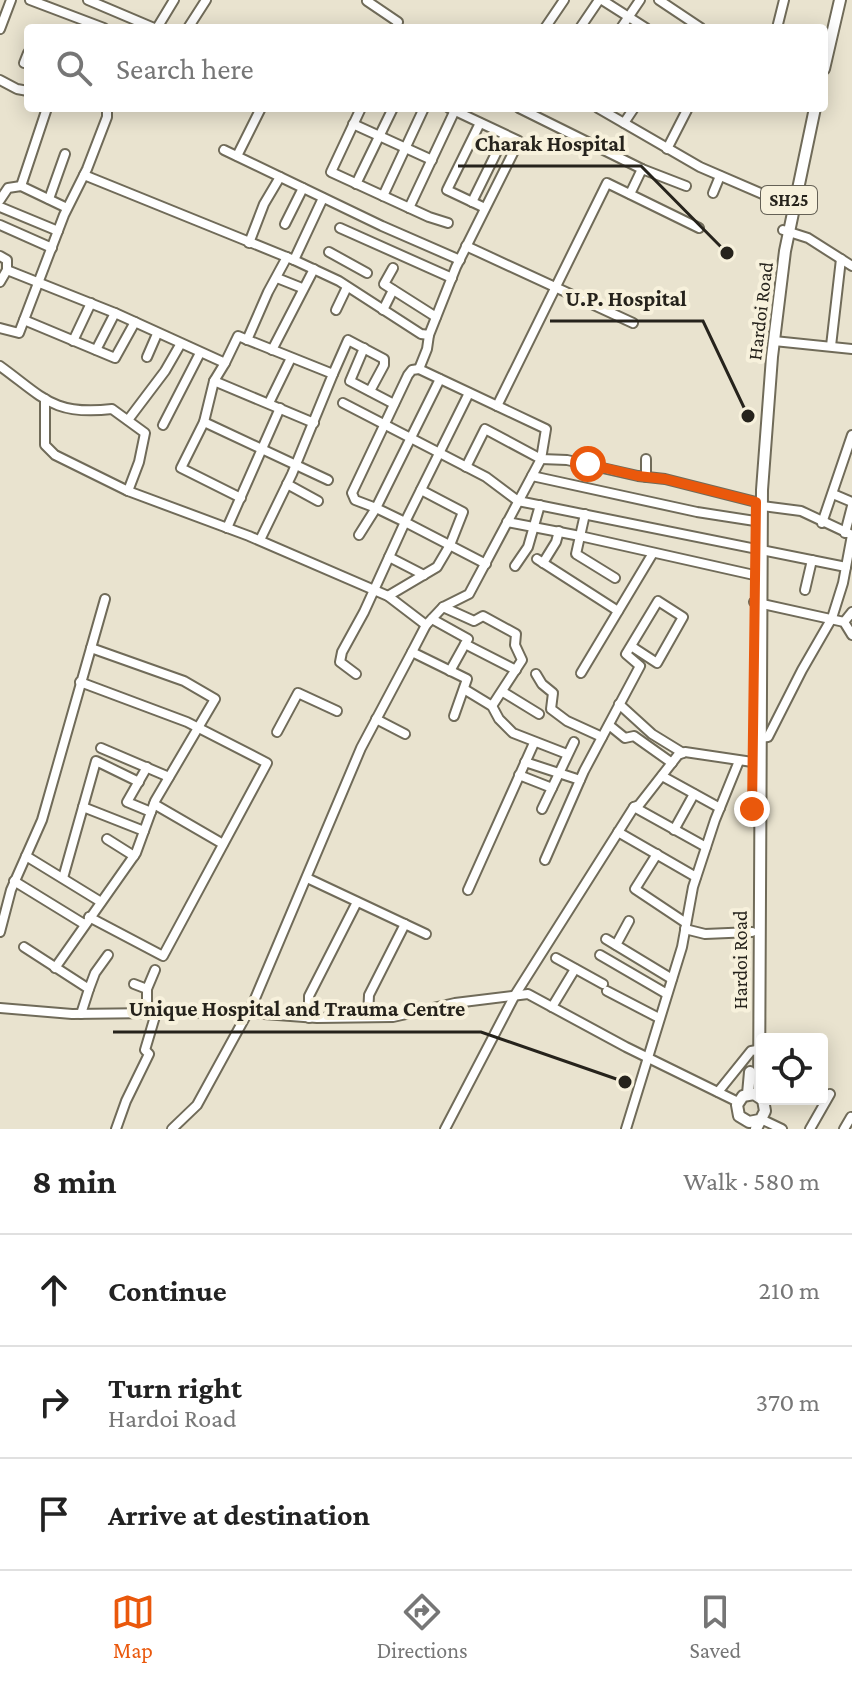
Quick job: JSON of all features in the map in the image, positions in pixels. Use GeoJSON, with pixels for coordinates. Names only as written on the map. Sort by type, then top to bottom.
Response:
{"type":"FeatureCollection","features":[{"type":"Feature","properties":{"kind":"main road"},"geometry":{"type":"LineString","coordinates":[[828,24],[833,0]]}},
{"type":"Feature","properties":{"kind":"main road"},"geometry":{"type":"LineString","coordinates":[[828,52],[840,0]]}},
{"type":"Feature","properties":{"kind":"main road","name":"Hardoi Road"},"geometry":{"type":"LineString","coordinates":[[753,1095],[758,603],[754,575],[758,550],[755,521],[788,205],[808,112]]}},
{"type":"Feature","properties":{"kind":"main road","name":"Hardoi Road"},"geometry":{"type":"LineString","coordinates":[[754,1051],[752,932],[759,738],[758,550],[766,356],[786,231],[814,112]]}},
{"type":"Feature","properties":{"kind":"main road"},"geometry":{"type":"LineString","coordinates":[[753,1095],[738,1102],[739,1116],[756,1122]]}},
{"type":"Feature","properties":{"kind":"main road","name":"SH25"},"geometry":{"type":"LineString","coordinates":[[753,1095],[763,1100],[756,1122]]}},
{"type":"Feature","properties":{"kind":"street"},"geometry":{"type":"LineString","coordinates":[[0,29],[11,0]]}},
{"type":"Feature","properties":{"kind":"street"},"geometry":{"type":"LineString","coordinates":[[30,0],[93,24]]}},
{"type":"Feature","properties":{"kind":"street"},"geometry":{"type":"LineString","coordinates":[[88,0],[145,24]]}},
{"type":"Feature","properties":{"kind":"street"},"geometry":{"type":"LineString","coordinates":[[158,24],[174,0]]}},
{"type":"Feature","properties":{"kind":"street"},"geometry":{"type":"LineString","coordinates":[[191,24],[206,0]]}},
{"type":"Feature","properties":{"kind":"street"},"geometry":{"type":"LineString","coordinates":[[549,24],[564,0]]}},
{"type":"Feature","properties":{"kind":"street"},"geometry":{"type":"LineString","coordinates":[[583,24],[601,0],[640,24]]}},
{"type":"Feature","properties":{"kind":"street"},"geometry":{"type":"LineString","coordinates":[[624,24],[640,0]]}},
{"type":"Feature","properties":{"kind":"street"},"geometry":{"type":"LineString","coordinates":[[659,0],[695,24]]}},
{"type":"Feature","properties":{"kind":"street"},"geometry":{"type":"LineString","coordinates":[[674,10],[681,0]]}},
{"type":"Feature","properties":{"kind":"street"},"geometry":{"type":"LineString","coordinates":[[778,24],[784,0]]}},
{"type":"Feature","properties":{"kind":"street"},"geometry":{"type":"LineString","coordinates":[[367,1],[397,24]]}},
{"type":"Feature","properties":{"kind":"street"},"geometry":{"type":"LineString","coordinates":[[0,80],[24,90]]}},
{"type":"Feature","properties":{"kind":"street"},"geometry":{"type":"LineString","coordinates":[[21,186],[46,112]]}},
{"type":"Feature","properties":{"kind":"street"},"geometry":{"type":"LineString","coordinates":[[0,328],[19,333],[107,112]]}},
{"type":"Feature","properties":{"kind":"street"},"geometry":{"type":"LineString","coordinates":[[237,156],[259,112]]}},
{"type":"Feature","properties":{"kind":"street"},"geometry":{"type":"LineString","coordinates":[[359,112],[331,172],[448,223]]}},
{"type":"Feature","properties":{"kind":"street"},"geometry":{"type":"LineString","coordinates":[[356,184],[391,112]]}},
{"type":"Feature","properties":{"kind":"street"},"geometry":{"type":"LineString","coordinates":[[383,196],[422,112]]}},
{"type":"Feature","properties":{"kind":"street"},"geometry":{"type":"LineString","coordinates":[[409,208],[453,112]]}},
{"type":"Feature","properties":{"kind":"street"},"geometry":{"type":"LineString","coordinates":[[419,369],[429,335],[466,246],[519,141],[460,112]]}},
{"type":"Feature","properties":{"kind":"street"},"geometry":{"type":"LineString","coordinates":[[527,112],[642,169],[686,186]]}},
{"type":"Feature","properties":{"kind":"street"},"geometry":{"type":"LineString","coordinates":[[605,112],[720,176],[788,205]]}},
{"type":"Feature","properties":{"kind":"street"},"geometry":{"type":"LineString","coordinates":[[624,123],[631,112]]}},
{"type":"Feature","properties":{"kind":"street"},"geometry":{"type":"LineString","coordinates":[[667,149],[686,112]]}},
{"type":"Feature","properties":{"kind":"street"},"geometry":{"type":"LineString","coordinates":[[480,123],[447,190],[485,208]]}},
{"type":"Feature","properties":{"kind":"street"},"geometry":{"type":"LineString","coordinates":[[353,124],[432,160]]}},
{"type":"Feature","properties":{"kind":"street"},"geometry":{"type":"LineString","coordinates":[[472,202],[505,135]]}},
{"type":"Feature","properties":{"kind":"street"},"geometry":{"type":"LineString","coordinates":[[224,150],[460,260]]}},
{"type":"Feature","properties":{"kind":"street"},"geometry":{"type":"LineString","coordinates":[[49,199],[65,154]]}},
{"type":"Feature","properties":{"kind":"street"},"geometry":{"type":"LineString","coordinates":[[630,194],[642,169]]}},
{"type":"Feature","properties":{"kind":"street"},"geometry":{"type":"LineString","coordinates":[[84,175],[314,269],[421,334],[429,335]]}},
{"type":"Feature","properties":{"kind":"street"},"geometry":{"type":"LineString","coordinates":[[713,193],[720,176]]}},
{"type":"Feature","properties":{"kind":"street"},"geometry":{"type":"LineString","coordinates":[[249,243],[264,204],[280,177]]}},
{"type":"Feature","properties":{"kind":"street"},"geometry":{"type":"LineString","coordinates":[[497,406],[607,183],[699,228]]}},
{"type":"Feature","properties":{"kind":"street"},"geometry":{"type":"LineString","coordinates":[[0,200],[8,188],[21,186],[67,208]]}},
{"type":"Feature","properties":{"kind":"street"},"geometry":{"type":"LineString","coordinates":[[285,224],[303,188]]}},
{"type":"Feature","properties":{"kind":"street"},"geometry":{"type":"LineString","coordinates":[[247,340],[268,292],[323,198]]}},
{"type":"Feature","properties":{"kind":"street"},"geometry":{"type":"LineString","coordinates":[[0,207],[58,231]]}},
{"type":"Feature","properties":{"kind":"street"},"geometry":{"type":"LineString","coordinates":[[0,225],[52,248]]}},
{"type":"Feature","properties":{"kind":"street"},"geometry":{"type":"LineString","coordinates":[[340,228],[452,278]]}},
{"type":"Feature","properties":{"kind":"street"},"geometry":{"type":"LineString","coordinates":[[786,231],[808,238],[852,266]]}},
{"type":"Feature","properties":{"kind":"street"},"geometry":{"type":"LineString","coordinates":[[466,246],[633,323]]}},
{"type":"Feature","properties":{"kind":"street"},"geometry":{"type":"LineString","coordinates":[[329,252],[367,273]]}},
{"type":"Feature","properties":{"kind":"street"},"geometry":{"type":"LineString","coordinates":[[0,256],[7,260],[2,275],[40,282],[225,363]]}},
{"type":"Feature","properties":{"kind":"street"},"geometry":{"type":"LineString","coordinates":[[831,346],[841,259]]}},
{"type":"Feature","properties":{"kind":"street"},"geometry":{"type":"LineString","coordinates":[[393,268],[384,284],[436,317]]}},
{"type":"Feature","properties":{"kind":"street"},"geometry":{"type":"LineString","coordinates":[[272,350],[314,269]]}},
{"type":"Feature","properties":{"kind":"street"},"geometry":{"type":"LineString","coordinates":[[277,278],[302,288]]}},
{"type":"Feature","properties":{"kind":"street"},"geometry":{"type":"LineString","coordinates":[[336,310],[347,287]]}},
{"type":"Feature","properties":{"kind":"street"},"geometry":{"type":"LineString","coordinates":[[383,310],[393,290]]}},
{"type":"Feature","properties":{"kind":"street"},"geometry":{"type":"LineString","coordinates":[[73,341],[91,303]]}},
{"type":"Feature","properties":{"kind":"street"},"geometry":{"type":"LineString","coordinates":[[96,350],[115,313]]}},
{"type":"Feature","properties":{"kind":"street"},"geometry":{"type":"LineString","coordinates":[[24,320],[115,358],[135,322]]}},
{"type":"Feature","properties":{"kind":"street"},"geometry":{"type":"LineString","coordinates":[[147,357],[157,334]]}},
{"type":"Feature","properties":{"kind":"street"},"geometry":{"type":"LineString","coordinates":[[241,498],[181,468],[204,422],[214,381],[238,336],[333,374]]}},
{"type":"Feature","properties":{"kind":"street"},"geometry":{"type":"LineString","coordinates":[[260,540],[296,465],[348,340],[384,359],[384,365],[370,391]]}},
{"type":"Feature","properties":{"kind":"street"},"geometry":{"type":"LineString","coordinates":[[774,341],[852,349]]}},
{"type":"Feature","properties":{"kind":"street"},"geometry":{"type":"LineString","coordinates":[[128,420],[165,371],[180,345]]}},
{"type":"Feature","properties":{"kind":"street"},"geometry":{"type":"LineString","coordinates":[[364,348],[350,381],[394,404]]}},
{"type":"Feature","properties":{"kind":"street"},"geometry":{"type":"LineString","coordinates":[[163,425],[200,353]]}},
{"type":"Feature","properties":{"kind":"street"},"geometry":{"type":"LineString","coordinates":[[269,403],[291,358]]}},
{"type":"Feature","properties":{"kind":"street"},"geometry":{"type":"LineString","coordinates":[[0,366],[34,394],[64,408],[89,412],[112,409],[145,433],[128,491]]}},
{"type":"Feature","properties":{"kind":"street"},"geometry":{"type":"LineString","coordinates":[[172,1129],[197,1105],[254,1001],[361,748],[412,652],[429,622],[443,607],[469,594],[486,564],[541,459],[546,429],[419,369],[412,370],[352,493],[355,500],[486,564]]}},
{"type":"Feature","properties":{"kind":"street"},"geometry":{"type":"LineString","coordinates":[[359,535],[376,508],[440,379]]}},
{"type":"Feature","properties":{"kind":"street"},"geometry":{"type":"LineString","coordinates":[[214,381],[314,423]]}},
{"type":"Feature","properties":{"kind":"street"},"geometry":{"type":"LineString","coordinates":[[356,674],[340,662],[469,393]]}},
{"type":"Feature","properties":{"kind":"street"},"geometry":{"type":"LineString","coordinates":[[45,399],[45,445],[55,455],[128,491],[260,540],[373,589],[429,622],[468,639],[450,671]]}},
{"type":"Feature","properties":{"kind":"street"},"geometry":{"type":"LineString","coordinates":[[343,403],[486,477],[518,501],[846,567]]}},
{"type":"Feature","properties":{"kind":"street"},"geometry":{"type":"LineString","coordinates":[[227,528],[280,408]]}},
{"type":"Feature","properties":{"kind":"street"},"geometry":{"type":"LineString","coordinates":[[204,422],[328,480]]}},
{"type":"Feature","properties":{"kind":"street"},"geometry":{"type":"LineString","coordinates":[[466,467],[485,429],[541,459],[567,460],[665,479],[759,504],[801,511],[852,535],[832,618],[768,737],[759,738]]}},
{"type":"Feature","properties":{"kind":"street"},"geometry":{"type":"LineString","coordinates":[[822,523],[852,435]]}},
{"type":"Feature","properties":{"kind":"street"},"geometry":{"type":"LineString","coordinates":[[646,459],[646,477]]}},
{"type":"Feature","properties":{"kind":"street"},"geometry":{"type":"LineString","coordinates":[[532,476],[697,512],[755,521]]}},
{"type":"Feature","properties":{"kind":"street"},"geometry":{"type":"LineString","coordinates":[[287,484],[318,501]]}},
{"type":"Feature","properties":{"kind":"street"},"geometry":{"type":"LineString","coordinates":[[388,596],[437,567],[463,512],[421,490]]}},
{"type":"Feature","properties":{"kind":"street"},"geometry":{"type":"LineString","coordinates":[[833,494],[852,504],[845,533]]}},
{"type":"Feature","properties":{"kind":"street"},"geometry":{"type":"LineString","coordinates":[[515,566],[528,547],[540,505]]}},
{"type":"Feature","properties":{"kind":"street"},"geometry":{"type":"LineString","coordinates":[[585,514],[576,554],[615,578]]}},
{"type":"Feature","properties":{"kind":"street"},"geometry":{"type":"LineString","coordinates":[[507,522],[754,575]]}},
{"type":"Feature","properties":{"kind":"street"},"geometry":{"type":"LineString","coordinates":[[559,531],[556,542],[540,561],[618,611]]}},
{"type":"Feature","properties":{"kind":"street"},"geometry":{"type":"LineString","coordinates":[[581,673],[653,553]]}},
{"type":"Feature","properties":{"kind":"street"},"geometry":{"type":"LineString","coordinates":[[389,557],[424,575]]}},
{"type":"Feature","properties":{"kind":"street"},"geometry":{"type":"LineString","coordinates":[[805,590],[812,560]]}},
{"type":"Feature","properties":{"kind":"street"},"geometry":{"type":"LineString","coordinates":[[0,932],[14,881],[42,820],[105,599]]}},
{"type":"Feature","properties":{"kind":"street"},"geometry":{"type":"LineString","coordinates":[[545,860],[580,780],[640,666],[626,654],[658,601],[683,617],[657,663],[631,646]]}},
{"type":"Feature","properties":{"kind":"street"},"geometry":{"type":"LineString","coordinates":[[758,603],[844,622],[852,635]]}},
{"type":"Feature","properties":{"kind":"street"},"geometry":{"type":"LineString","coordinates":[[443,607],[474,621],[483,616],[516,634],[515,645],[522,660],[492,706]]}},
{"type":"Feature","properties":{"kind":"street"},"geometry":{"type":"LineString","coordinates":[[844,622],[852,612]]}},
{"type":"Feature","properties":{"kind":"street"},"geometry":{"type":"LineString","coordinates":[[465,644],[516,670]]}},
{"type":"Feature","properties":{"kind":"street"},"geometry":{"type":"LineString","coordinates":[[55,968],[134,856],[152,808],[215,699],[184,681],[91,648]]}},
{"type":"Feature","properties":{"kind":"street"},"geometry":{"type":"LineString","coordinates":[[412,652],[467,679],[454,716]]}},
{"type":"Feature","properties":{"kind":"street"},"geometry":{"type":"LineString","coordinates":[[536,674],[553,693],[551,709],[567,721],[602,737]]}},
{"type":"Feature","properties":{"kind":"street"},"geometry":{"type":"LineString","coordinates":[[14,881],[163,956],[267,763],[198,728],[80,682]]}},
{"type":"Feature","properties":{"kind":"street"},"geometry":{"type":"LineString","coordinates":[[464,689],[492,706],[499,719],[513,733],[567,754]]}},
{"type":"Feature","properties":{"kind":"street"},"geometry":{"type":"LineString","coordinates":[[503,692],[539,714]]}},
{"type":"Feature","properties":{"kind":"street"},"geometry":{"type":"LineString","coordinates":[[277,732],[298,693],[337,711]]}},
{"type":"Feature","properties":{"kind":"street"},"geometry":{"type":"LineString","coordinates":[[619,704],[652,734],[683,753],[756,763]]}},
{"type":"Feature","properties":{"kind":"street"},"geometry":{"type":"LineString","coordinates":[[376,719],[405,734]]}},
{"type":"Feature","properties":{"kind":"street"},"geometry":{"type":"LineString","coordinates":[[609,725],[625,738],[634,736],[672,763]]}},
{"type":"Feature","properties":{"kind":"street"},"geometry":{"type":"LineString","coordinates":[[468,890],[533,739]]}},
{"type":"Feature","properties":{"kind":"street"},"geometry":{"type":"LineString","coordinates":[[542,809],[574,742]]}},
{"type":"Feature","properties":{"kind":"street"},"geometry":{"type":"LineString","coordinates":[[101,748],[169,777]]}},
{"type":"Feature","properties":{"kind":"street"},"geometry":{"type":"LineString","coordinates":[[445,1129],[515,995],[618,832],[634,807],[683,753]]}},
{"type":"Feature","properties":{"kind":"street"},"geometry":{"type":"LineString","coordinates":[[63,878],[96,761],[139,782]]}},
{"type":"Feature","properties":{"kind":"street"},"geometry":{"type":"LineString","coordinates":[[626,1129],[672,979],[696,877],[739,761]]}},
{"type":"Feature","properties":{"kind":"street"},"geometry":{"type":"LineString","coordinates":[[525,762],[580,780]]}},
{"type":"Feature","properties":{"kind":"street"},"geometry":{"type":"LineString","coordinates":[[147,767],[127,802],[152,808],[223,844]]}},
{"type":"Feature","properties":{"kind":"street"},"geometry":{"type":"LineString","coordinates":[[519,775],[552,788]]}},
{"type":"Feature","properties":{"kind":"street"},"geometry":{"type":"LineString","coordinates":[[662,776],[720,808]]}},
{"type":"Feature","properties":{"kind":"street"},"geometry":{"type":"LineString","coordinates":[[674,830],[694,794]]}},
{"type":"Feature","properties":{"kind":"street"},"geometry":{"type":"LineString","coordinates":[[83,807],[144,831]]}},
{"type":"Feature","properties":{"kind":"street"},"geometry":{"type":"LineString","coordinates":[[634,807],[706,847]]}},
{"type":"Feature","properties":{"kind":"street"},"geometry":{"type":"LineString","coordinates":[[618,832],[696,877]]}},
{"type":"Feature","properties":{"kind":"street"},"geometry":{"type":"LineString","coordinates":[[107,839],[134,856]]}},
{"type":"Feature","properties":{"kind":"street"},"geometry":{"type":"LineString","coordinates":[[657,854],[635,889],[686,926],[705,934],[752,932]]}},
{"type":"Feature","properties":{"kind":"street"},"geometry":{"type":"LineString","coordinates":[[26,856],[101,902]]}},
{"type":"Feature","properties":{"kind":"street"},"geometry":{"type":"LineString","coordinates":[[307,878],[426,934]]}},
{"type":"Feature","properties":{"kind":"street"},"geometry":{"type":"LineString","coordinates":[[309,1018],[309,996],[357,902]]}},
{"type":"Feature","properties":{"kind":"street"},"geometry":{"type":"LineString","coordinates":[[616,945],[629,921]]}},
{"type":"Feature","properties":{"kind":"street"},"geometry":{"type":"LineString","coordinates":[[368,1017],[369,995],[405,924]]}},
{"type":"Feature","properties":{"kind":"street"},"geometry":{"type":"LineString","coordinates":[[606,939],[672,979]]}},
{"type":"Feature","properties":{"kind":"street"},"geometry":{"type":"LineString","coordinates":[[24,947],[89,989]]}},
{"type":"Feature","properties":{"kind":"street"},"geometry":{"type":"LineString","coordinates":[[81,1014],[95,973],[108,955]]}},
{"type":"Feature","properties":{"kind":"street"},"geometry":{"type":"LineString","coordinates":[[600,955],[667,994]]}},
{"type":"Feature","properties":{"kind":"street"},"geometry":{"type":"LineString","coordinates":[[556,958],[659,1018]]}},
{"type":"Feature","properties":{"kind":"street"},"geometry":{"type":"LineString","coordinates":[[552,1007],[575,969]]}},
{"type":"Feature","properties":{"kind":"street"},"geometry":{"type":"LineString","coordinates":[[116,1129],[149,1054],[145,1050],[151,1013],[147,989],[155,970]]}},
{"type":"Feature","properties":{"kind":"street"},"geometry":{"type":"LineString","coordinates":[[134,984],[147,989]]}},
{"type":"Feature","properties":{"kind":"street"},"geometry":{"type":"LineString","coordinates":[[0,1008],[81,1014],[246,1013],[309,1018],[393,1017],[455,1003],[528,994],[647,1058],[738,1102]]}},
{"type":"Feature","properties":{"kind":"street"},"geometry":{"type":"LineString","coordinates":[[718,1092],[754,1051]]}},
{"type":"Feature","properties":{"kind":"street"},"geometry":{"type":"LineString","coordinates":[[810,1129],[830,1094]]}},
{"type":"Feature","properties":{"kind":"street"},"geometry":{"type":"LineString","coordinates":[[844,1129],[851,1117]]}},
{"type":"Feature","properties":{"kind":"street"},"geometry":{"type":"LineString","coordinates":[[756,1122],[775,1120],[778,1126]]}},
{"type":"Feature","properties":{"kind":"place","name":"Charak Hospital"},"geometry":{"type":"Point","coordinates":[727,253]}},
{"type":"Feature","properties":{"kind":"place","name":"U.P. Hospital"},"geometry":{"type":"Point","coordinates":[748,416]}},
{"type":"Feature","properties":{"kind":"place","name":"Unique Hospital and Trauma Centre"},"geometry":{"type":"Point","coordinates":[625,1082]}},
{"type":"Feature","properties":{"kind":"route"},"geometry":{"type":"LineString","coordinates":[[588,464],[756,502],[752,809]]}}]}
